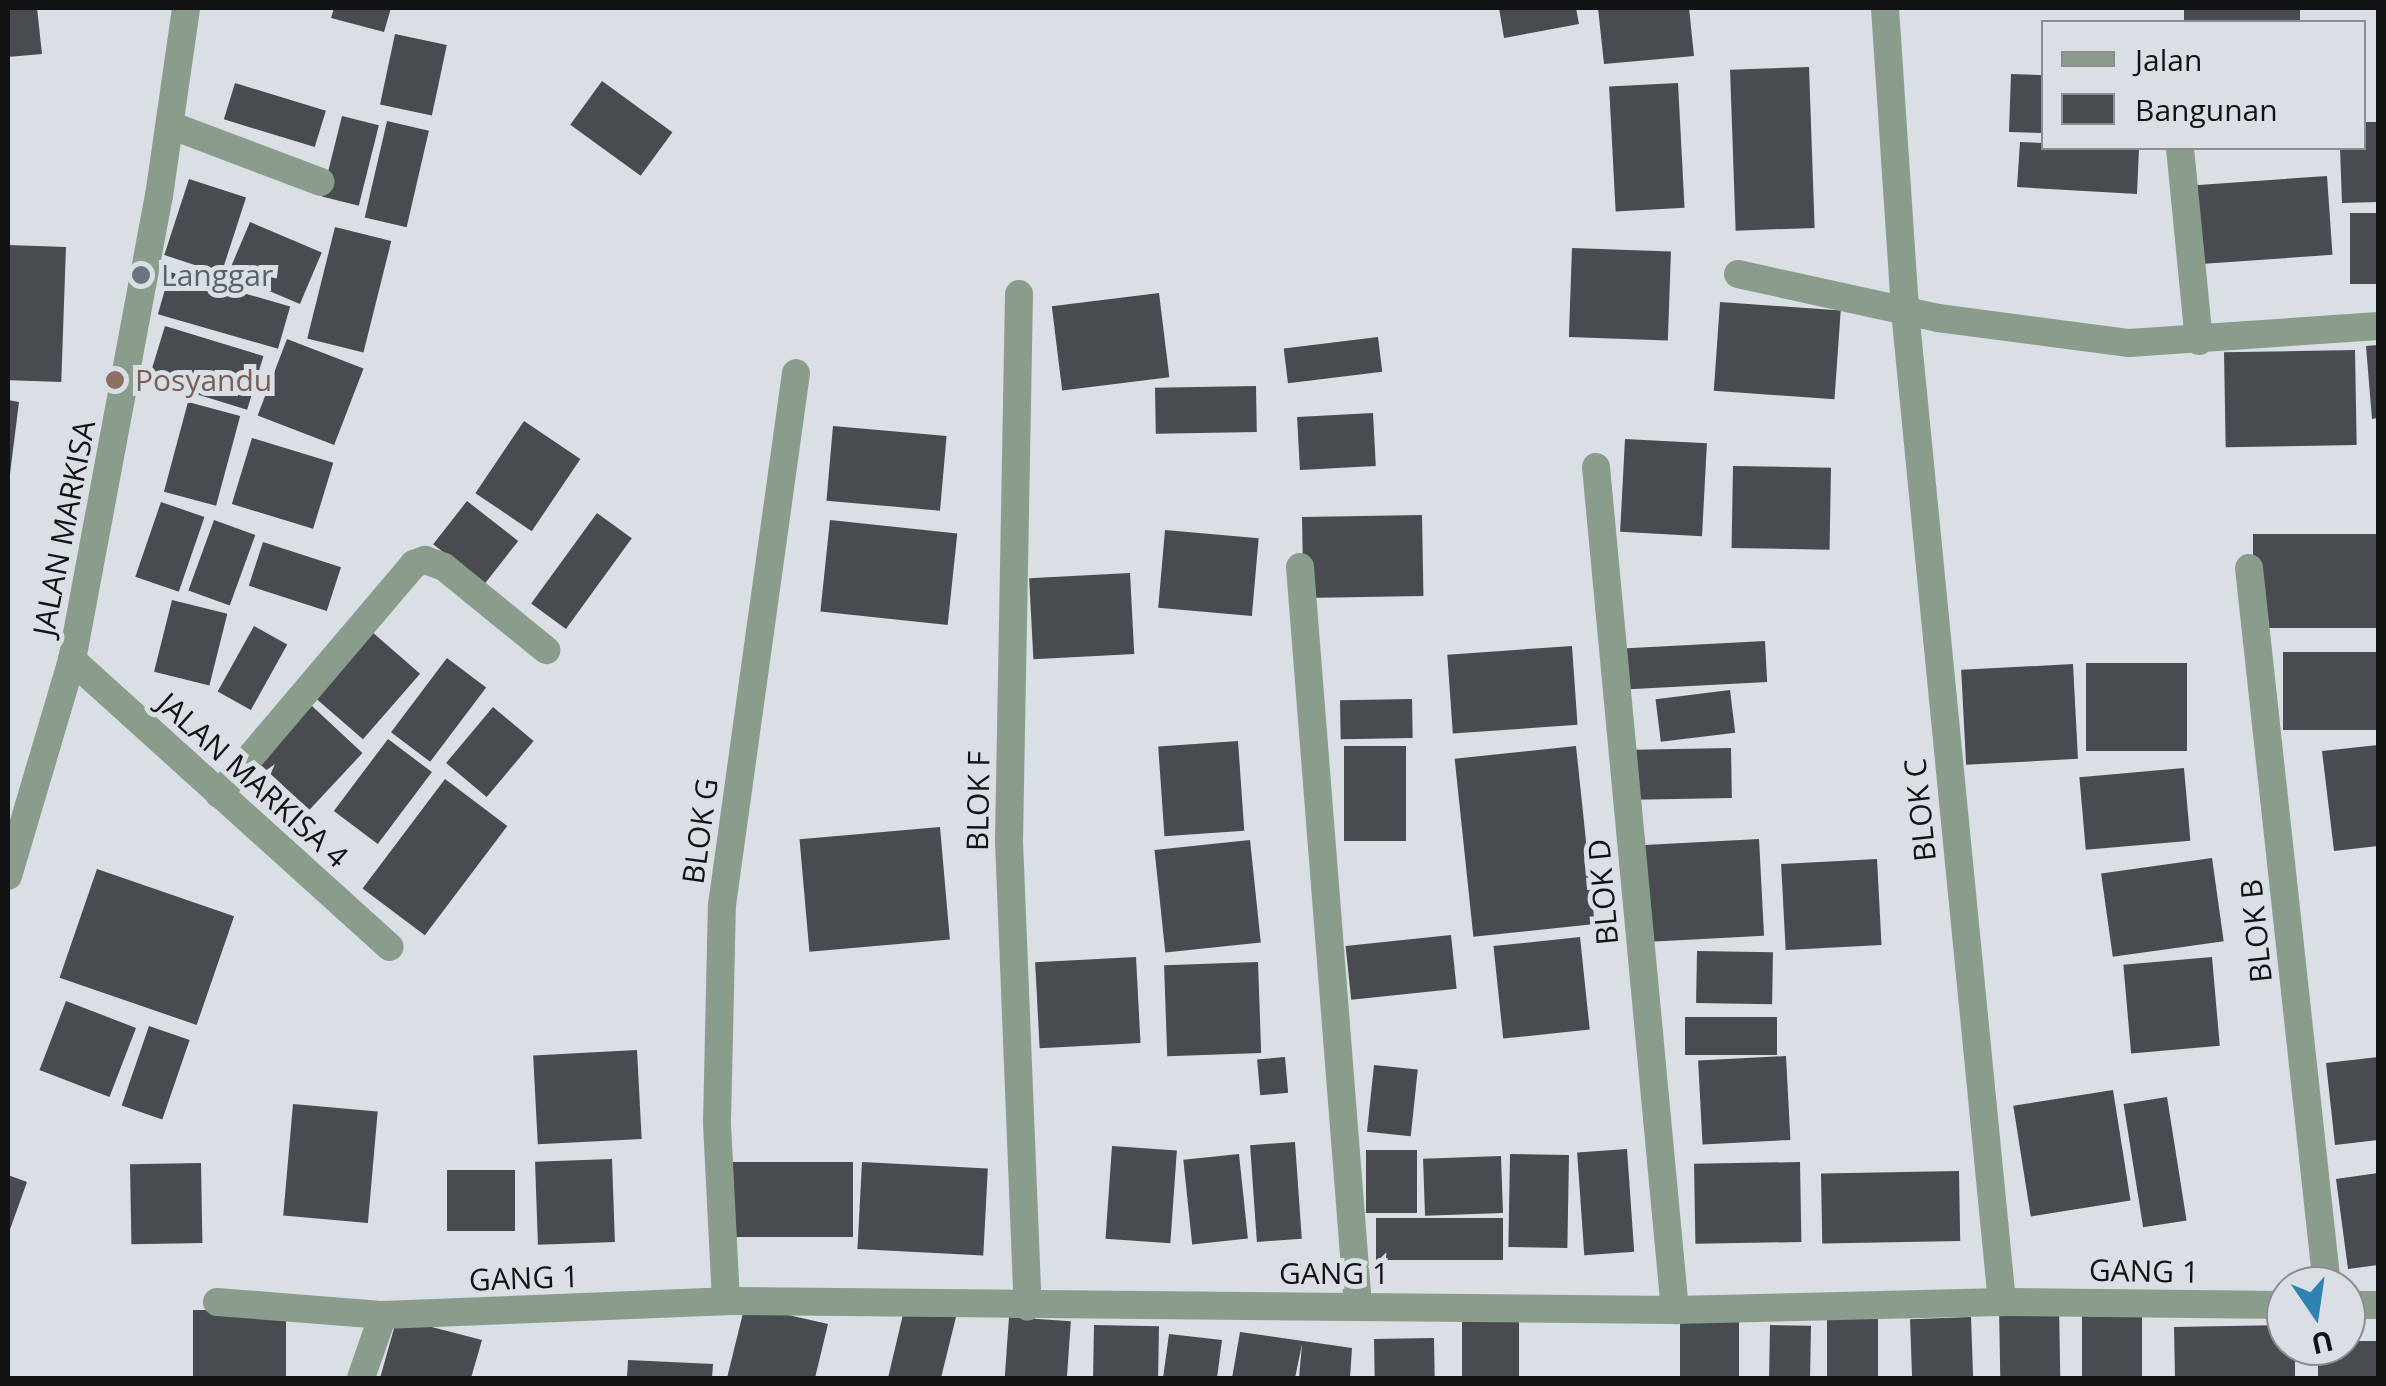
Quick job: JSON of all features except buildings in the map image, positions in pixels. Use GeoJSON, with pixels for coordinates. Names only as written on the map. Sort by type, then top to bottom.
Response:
{"type":"FeatureCollection","features":[{"type":"Feature","properties":{"kind":"street","name":"JALAN MARKISA"},"geometry":{"type":"LineString","coordinates":[[8,876],[72,660],[170,125],[186,8]]}},
{"type":"Feature","properties":{"kind":"street","name":"BLOK C"},"geometry":{"type":"LineString","coordinates":[[1885,8],[1905,311],[2002,1302]]}},
{"type":"Feature","properties":{"kind":"street"},"geometry":{"type":"LineString","coordinates":[[170,125],[322,182]]}},
{"type":"Feature","properties":{"kind":"street"},"geometry":{"type":"LineString","coordinates":[[2180,150],[2199,341]]}},
{"type":"Feature","properties":{"kind":"street"},"geometry":{"type":"LineString","coordinates":[[1738,274],[1905,311],[2056,337],[2128,344],[2378,326]]}},
{"type":"Feature","properties":{"kind":"street","name":"BLOK F"},"geometry":{"type":"LineString","coordinates":[[1019,294],[1009,841],[1028,1307]]}},
{"type":"Feature","properties":{"kind":"street","name":"BLOK G"},"geometry":{"type":"LineString","coordinates":[[726,1302],[716,1122],[722,905],[796,374]]}},
{"type":"Feature","properties":{"kind":"street","name":"BLOK D"},"geometry":{"type":"LineString","coordinates":[[1596,467],[1675,1310]]}},
{"type":"Feature","properties":{"kind":"street"},"geometry":{"type":"LineString","coordinates":[[219,794],[414,564],[426,560],[444,566],[546,650]]}},
{"type":"Feature","properties":{"kind":"street"},"geometry":{"type":"LineString","coordinates":[[1300,567],[1358,1305]]}},
{"type":"Feature","properties":{"kind":"street","name":"BLOK B"},"geometry":{"type":"LineString","coordinates":[[2248,568],[2325,1266]]}},
{"type":"Feature","properties":{"kind":"street","name":"JALAN MARKISA 4"},"geometry":{"type":"LineString","coordinates":[[72,660],[390,947]]}},
{"type":"Feature","properties":{"kind":"street","name":"GANG 1"},"geometry":{"type":"LineString","coordinates":[[217,1302],[382,1314],[726,1302],[1675,1310],[2002,1302],[2266,1305]]}},
{"type":"Feature","properties":{"kind":"street"},"geometry":{"type":"LineString","coordinates":[[361,1378],[382,1314]]}},
{"type":"Feature","properties":{"kind":"place","name":"Langgar"},"geometry":{"type":"Point","coordinates":[141,275]}},
{"type":"Feature","properties":{"kind":"place","name":"Posyandu"},"geometry":{"type":"Point","coordinates":[115,380]}}]}
